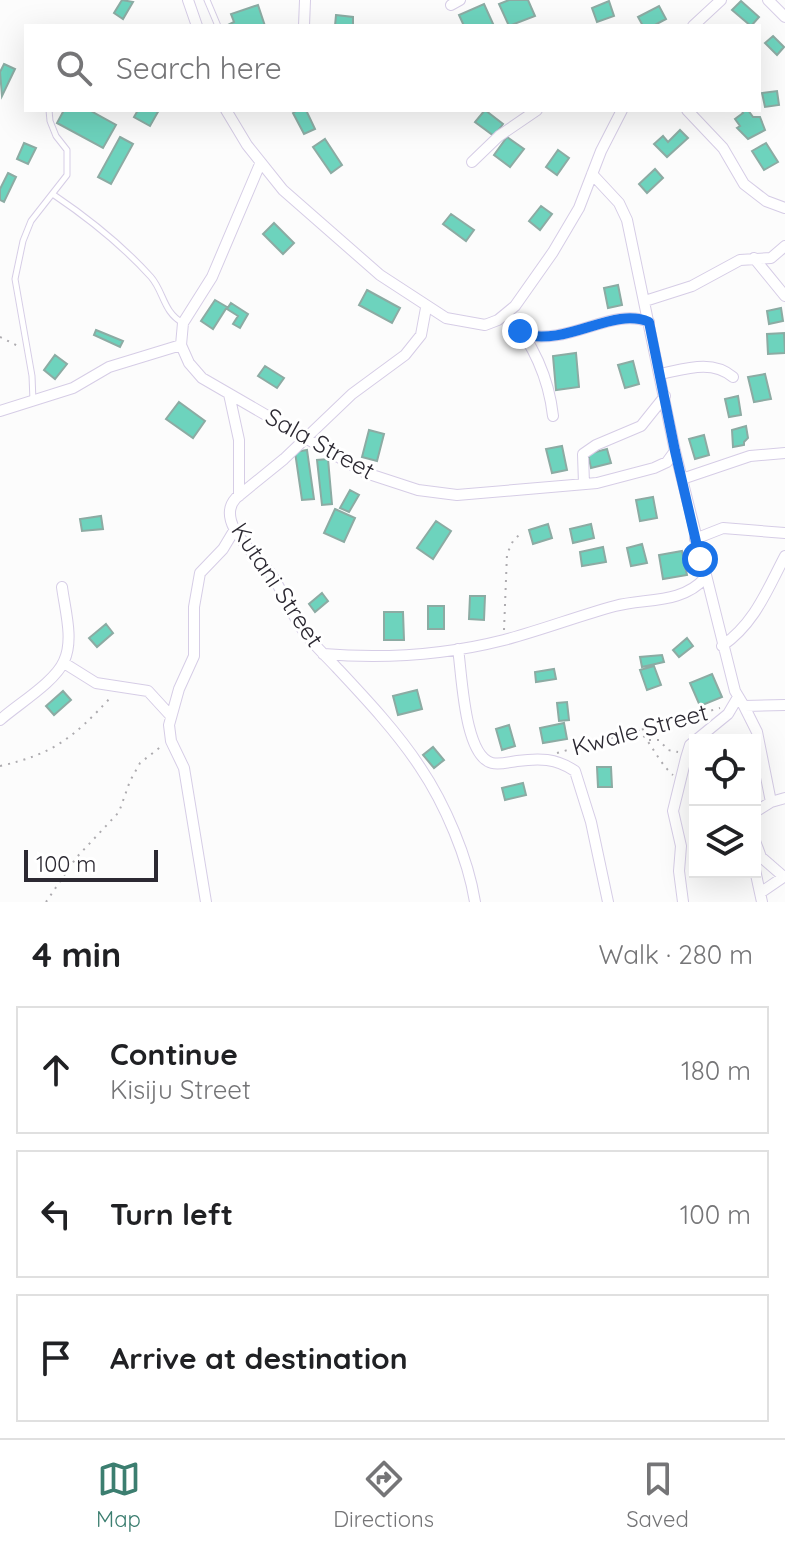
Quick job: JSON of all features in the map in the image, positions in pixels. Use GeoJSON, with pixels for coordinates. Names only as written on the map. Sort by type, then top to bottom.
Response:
{"type":"FeatureCollection","features":[{"type":"Feature","properties":{"kind":"street"},"geometry":{"type":"LineString","coordinates":[[188,0],[196,24]]}},
{"type":"Feature","properties":{"kind":"street"},"geometry":{"type":"LineString","coordinates":[[304,24],[305,0]]}},
{"type":"Feature","properties":{"kind":"street"},"geometry":{"type":"LineString","coordinates":[[695,24],[721,0]]}},
{"type":"Feature","properties":{"kind":"street"},"geometry":{"type":"LineString","coordinates":[[768,0],[785,17]]}},
{"type":"Feature","properties":{"kind":"street"},"geometry":{"type":"LineString","coordinates":[[227,112],[260,164],[291,198],[380,275],[426,308],[446,318],[485,325],[515,306],[553,252],[579,208],[621,112]]}},
{"type":"Feature","properties":{"kind":"street"},"geometry":{"type":"LineString","coordinates":[[472,162],[499,136],[534,112]]}},
{"type":"Feature","properties":{"kind":"street"},"geometry":{"type":"LineString","coordinates":[[689,112],[728,153],[744,184],[775,207],[785,208]]}},
{"type":"Feature","properties":{"kind":"street"},"geometry":{"type":"LineString","coordinates":[[0,411],[73,388],[109,367],[181,345],[183,323],[212,277],[260,164]]}},
{"type":"Feature","properties":{"kind":"street"},"geometry":{"type":"LineString","coordinates":[[592,174],[619,203],[627,220],[695,539],[739,702],[757,732],[771,802]]}},
{"type":"Feature","properties":{"kind":"street"},"geometry":{"type":"LineString","coordinates":[[645,301],[682,290],[735,262],[771,258],[785,246]]}},
{"type":"Feature","properties":{"kind":"street"},"geometry":{"type":"LineString","coordinates":[[754,258],[785,296]]}},
{"type":"Feature","properties":{"kind":"street","name":"Kutani Street"},"geometry":{"type":"LineString","coordinates":[[426,308],[421,335],[405,355],[352,394],[231,503],[230,514],[235,529],[271,573],[300,626],[419,765],[460,849],[475,902]]}},
{"type":"Feature","properties":{"kind":"street"},"geometry":{"type":"LineString","coordinates":[[506,314],[522,334],[548,383],[553,416]]}},
{"type":"Feature","properties":{"kind":"street"},"geometry":{"type":"LineString","coordinates":[[522,334],[536,338],[556,337],[593,325],[626,319],[649,322]]}},
{"type":"Feature","properties":{"kind":"street","name":"Sala Street"},"geometry":{"type":"LineString","coordinates":[[181,345],[193,370],[229,394],[366,473],[418,490],[457,495],[614,480],[667,462],[675,451]]}},
{"type":"Feature","properties":{"kind":"street"},"geometry":{"type":"LineString","coordinates":[[660,374],[705,366],[733,377]]}},
{"type":"Feature","properties":{"kind":"street"},"geometry":{"type":"LineString","coordinates":[[229,394],[239,440],[239,496]]}},
{"type":"Feature","properties":{"kind":"street"},"geometry":{"type":"LineString","coordinates":[[584,484],[583,454],[596,445],[641,426],[665,396]]}},
{"type":"Feature","properties":{"kind":"street"},"geometry":{"type":"LineString","coordinates":[[682,479],[750,456],[785,453]]}},
{"type":"Feature","properties":{"kind":"street"},"geometry":{"type":"LineString","coordinates":[[695,539],[723,528],[785,533]]}},
{"type":"Feature","properties":{"kind":"street"},"geometry":{"type":"LineString","coordinates":[[206,902],[184,768],[171,741],[170,715],[194,656],[194,607],[200,573],[223,549],[235,529]]}},
{"type":"Feature","properties":{"kind":"street"},"geometry":{"type":"LineString","coordinates":[[722,646],[752,618],[785,556]]}},
{"type":"Feature","properties":{"kind":"street"},"geometry":{"type":"LineString","coordinates":[[323,654],[379,657],[458,649],[505,640],[617,606],[678,596],[696,588],[705,578]]}},
{"type":"Feature","properties":{"kind":"street"},"geometry":{"type":"LineString","coordinates":[[0,720],[64,663],[68,636],[62,587]]}},
{"type":"Feature","properties":{"kind":"street","name":"Kwale Street"},"geometry":{"type":"LineString","coordinates":[[458,649],[472,741],[478,753],[493,763],[545,759],[567,765],[575,771],[580,780],[608,902]]}},
{"type":"Feature","properties":{"kind":"street"},"geometry":{"type":"LineString","coordinates":[[64,663],[96,683],[148,691],[170,715]]}},
{"type":"Feature","properties":{"kind":"street"},"geometry":{"type":"LineString","coordinates":[[739,702],[785,705]]}},
{"type":"Feature","properties":{"kind":"street"},"geometry":{"type":"LineString","coordinates":[[683,902],[681,846],[673,811],[688,752],[694,740],[724,718],[739,702]]}},
{"type":"Feature","properties":{"kind":"street"},"geometry":{"type":"LineString","coordinates":[[761,808],[785,798]]}},
{"type":"Feature","properties":{"kind":"street"},"geometry":{"type":"LineString","coordinates":[[761,857],[784,876],[761,897]]}},
{"type":"Feature","properties":{"kind":"lane"},"geometry":{"type":"LineString","coordinates":[[207,0],[217,24]]}},
{"type":"Feature","properties":{"kind":"lane"},"geometry":{"type":"LineString","coordinates":[[33,402],[28,350],[15,279],[31,221],[67,175],[67,150],[53,128],[49,112]]}},
{"type":"Feature","properties":{"kind":"lane"},"geometry":{"type":"LineString","coordinates":[[54,195],[85,216],[149,276],[166,308],[183,323]]}},
{"type":"Feature","properties":{"kind":"path"},"geometry":{"type":"LineString","coordinates":[[0,337],[28,350]]}},
{"type":"Feature","properties":{"kind":"path"},"geometry":{"type":"LineString","coordinates":[[505,640],[507,554],[521,533]]}},
{"type":"Feature","properties":{"kind":"path"},"geometry":{"type":"LineString","coordinates":[[0,766],[32,759],[58,747],[120,688]]}},
{"type":"Feature","properties":{"kind":"path","name":"Kwale Street"},"geometry":{"type":"LineString","coordinates":[[545,759],[567,748],[739,702]]}},
{"type":"Feature","properties":{"kind":"path"},"geometry":{"type":"LineString","coordinates":[[637,729],[658,760],[681,780]]}},
{"type":"Feature","properties":{"kind":"path"},"geometry":{"type":"LineString","coordinates":[[648,741],[659,740],[668,750],[688,752]]}},
{"type":"Feature","properties":{"kind":"path"},"geometry":{"type":"LineString","coordinates":[[46,902],[76,858],[119,812],[140,763],[171,741]]}},
{"type":"Feature","properties":{"kind":"building"},"geometry":{"type":"Polygon","coordinates":[[[122,0],[133,2],[123,19],[114,13],[122,0]]]}},
{"type":"Feature","properties":{"kind":"building"},"geometry":{"type":"Polygon","coordinates":[[[509,0],[528,0],[535,16],[508,24],[499,4],[509,0]]]}},
{"type":"Feature","properties":{"kind":"building"},"geometry":{"type":"Polygon","coordinates":[[[609,1],[614,16],[597,22],[592,8],[609,1]]]}},
{"type":"Feature","properties":{"kind":"building"},"geometry":{"type":"Polygon","coordinates":[[[741,1],[759,17],[749,24],[732,10],[741,1]]]}},
{"type":"Feature","properties":{"kind":"building"},"geometry":{"type":"Polygon","coordinates":[[[484,4],[493,24],[463,24],[459,15],[484,4]]]}},
{"type":"Feature","properties":{"kind":"building"},"geometry":{"type":"Polygon","coordinates":[[[258,5],[264,24],[230,24],[234,22],[231,14],[258,5]]]}},
{"type":"Feature","properties":{"kind":"building"},"geometry":{"type":"Polygon","coordinates":[[[659,6],[666,19],[657,24],[642,24],[638,17],[659,6]]]}},
{"type":"Feature","properties":{"kind":"building"},"geometry":{"type":"Polygon","coordinates":[[[336,15],[353,17],[353,24],[335,24],[336,15]]]}},
{"type":"Feature","properties":{"kind":"building"},"geometry":{"type":"Polygon","coordinates":[[[773,36],[784,47],[777,55],[765,43],[773,36]]]}},
{"type":"Feature","properties":{"kind":"building"},"geometry":{"type":"Polygon","coordinates":[[[4,64],[15,69],[2,96],[0,72],[4,64]]]}},
{"type":"Feature","properties":{"kind":"building"},"geometry":{"type":"Polygon","coordinates":[[[777,91],[779,105],[765,107],[762,93],[777,91]]]}},
{"type":"Feature","properties":{"kind":"building"},"geometry":{"type":"Polygon","coordinates":[[[63,112],[93,112],[116,125],[103,148],[57,123],[63,112]]]}},
{"type":"Feature","properties":{"kind":"building"},"geometry":{"type":"Polygon","coordinates":[[[137,112],[158,112],[150,126],[134,117],[137,112]]]}},
{"type":"Feature","properties":{"kind":"building"},"geometry":{"type":"Polygon","coordinates":[[[307,112],[315,129],[304,134],[293,113],[307,112]]]}},
{"type":"Feature","properties":{"kind":"building"},"geometry":{"type":"Polygon","coordinates":[[[483,112],[488,112],[503,124],[494,136],[475,122],[483,112]]]}},
{"type":"Feature","properties":{"kind":"building"},"geometry":{"type":"Polygon","coordinates":[[[749,112],[753,117],[760,117],[765,130],[748,139],[737,128],[740,126],[735,119],[749,112]]]}},
{"type":"Feature","properties":{"kind":"building"},"geometry":{"type":"Polygon","coordinates":[[[680,130],[688,138],[667,157],[654,144],[663,136],[668,142],[680,130]]]}},
{"type":"Feature","properties":{"kind":"building"},"geometry":{"type":"Polygon","coordinates":[[[120,137],[133,144],[111,184],[98,177],[120,137]]]}},
{"type":"Feature","properties":{"kind":"building"},"geometry":{"type":"Polygon","coordinates":[[[507,137],[524,149],[510,167],[494,155],[507,137]]]}},
{"type":"Feature","properties":{"kind":"building"},"geometry":{"type":"Polygon","coordinates":[[[325,139],[342,165],[331,173],[313,147],[325,139]]]}},
{"type":"Feature","properties":{"kind":"building"},"geometry":{"type":"Polygon","coordinates":[[[24,143],[36,148],[28,164],[17,159],[24,143]]]}},
{"type":"Feature","properties":{"kind":"building"},"geometry":{"type":"Polygon","coordinates":[[[766,143],[778,162],[764,170],[752,151],[766,143]]]}},
{"type":"Feature","properties":{"kind":"building"},"geometry":{"type":"Polygon","coordinates":[[[558,150],[569,158],[557,175],[546,167],[558,150]]]}},
{"type":"Feature","properties":{"kind":"building"},"geometry":{"type":"Polygon","coordinates":[[[655,169],[663,178],[647,193],[639,184],[655,169]]]}},
{"type":"Feature","properties":{"kind":"building"},"geometry":{"type":"Polygon","coordinates":[[[8,173],[16,177],[4,202],[0,200],[0,189],[8,173]]]}},
{"type":"Feature","properties":{"kind":"building"},"geometry":{"type":"Polygon","coordinates":[[[541,206],[552,214],[540,230],[529,221],[541,206]]]}},
{"type":"Feature","properties":{"kind":"building"},"geometry":{"type":"Polygon","coordinates":[[[451,214],[474,230],[466,241],[443,224],[451,214]]]}},
{"type":"Feature","properties":{"kind":"building"},"geometry":{"type":"Polygon","coordinates":[[[274,223],[294,243],[283,254],[263,234],[274,223]]]}},
{"type":"Feature","properties":{"kind":"building"},"geometry":{"type":"Polygon","coordinates":[[[618,285],[622,305],[608,308],[604,288],[618,285]]]}},
{"type":"Feature","properties":{"kind":"building"},"geometry":{"type":"Polygon","coordinates":[[[367,290],[400,308],[392,323],[359,305],[367,290]]]}},
{"type":"Feature","properties":{"kind":"building"},"geometry":{"type":"Polygon","coordinates":[[[215,300],[227,307],[213,329],[201,321],[215,300]]]}},
{"type":"Feature","properties":{"kind":"building"},"geometry":{"type":"Polygon","coordinates":[[[231,303],[248,314],[240,328],[233,324],[238,316],[227,309],[231,303]]]}},
{"type":"Feature","properties":{"kind":"building"},"geometry":{"type":"Polygon","coordinates":[[[781,308],[783,321],[769,324],[767,311],[781,308]]]}},
{"type":"Feature","properties":{"kind":"building"},"geometry":{"type":"Polygon","coordinates":[[[96,330],[123,341],[120,347],[94,335],[96,330]]]}},
{"type":"Feature","properties":{"kind":"building"},"geometry":{"type":"Polygon","coordinates":[[[784,333],[785,353],[768,354],[767,334],[784,333]]]}},
{"type":"Feature","properties":{"kind":"building"},"geometry":{"type":"Polygon","coordinates":[[[576,353],[579,387],[556,390],[553,356],[576,353]]]}},
{"type":"Feature","properties":{"kind":"building"},"geometry":{"type":"Polygon","coordinates":[[[55,355],[67,364],[55,379],[44,370],[55,355]]]}},
{"type":"Feature","properties":{"kind":"building"},"geometry":{"type":"Polygon","coordinates":[[[633,361],[639,384],[625,388],[618,365],[633,361]]]}},
{"type":"Feature","properties":{"kind":"building"},"geometry":{"type":"Polygon","coordinates":[[[265,366],[284,378],[277,388],[258,376],[265,366]]]}},
{"type":"Feature","properties":{"kind":"building"},"geometry":{"type":"Polygon","coordinates":[[[765,374],[771,399],[754,402],[748,377],[765,374]]]}},
{"type":"Feature","properties":{"kind":"building"},"geometry":{"type":"Polygon","coordinates":[[[738,396],[741,415],[729,417],[725,399],[738,396]]]}},
{"type":"Feature","properties":{"kind":"building"},"geometry":{"type":"Polygon","coordinates":[[[179,402],[205,421],[193,438],[166,419],[179,402]]]}},
{"type":"Feature","properties":{"kind":"building"},"geometry":{"type":"Polygon","coordinates":[[[746,426],[748,438],[744,445],[733,447],[732,430],[746,426]]]}},
{"type":"Feature","properties":{"kind":"building"},"geometry":{"type":"Polygon","coordinates":[[[369,430],[384,434],[377,461],[362,457],[369,430]]]}},
{"type":"Feature","properties":{"kind":"building"},"geometry":{"type":"Polygon","coordinates":[[[704,435],[709,455],[695,459],[689,439],[704,435]]]}},
{"type":"Feature","properties":{"kind":"building"},"geometry":{"type":"Polygon","coordinates":[[[562,446],[567,470],[552,473],[546,449],[562,446]]]}},
{"type":"Feature","properties":{"kind":"building"},"geometry":{"type":"Polygon","coordinates":[[[607,449],[611,463],[591,468],[588,454],[607,449]]]}},
{"type":"Feature","properties":{"kind":"building"},"geometry":{"type":"Polygon","coordinates":[[[307,450],[314,499],[302,500],[295,452],[307,450]]]}},
{"type":"Feature","properties":{"kind":"building"},"geometry":{"type":"Polygon","coordinates":[[[328,459],[332,504],[322,505],[317,460],[328,459]]]}},
{"type":"Feature","properties":{"kind":"building"},"geometry":{"type":"Polygon","coordinates":[[[350,490],[359,495],[349,512],[340,508],[350,490]]]}},
{"type":"Feature","properties":{"kind":"building"},"geometry":{"type":"Polygon","coordinates":[[[653,497],[657,518],[640,521],[636,500],[653,497]]]}},
{"type":"Feature","properties":{"kind":"building"},"geometry":{"type":"Polygon","coordinates":[[[335,509],[355,518],[344,542],[324,533],[335,509]]]}},
{"type":"Feature","properties":{"kind":"building"},"geometry":{"type":"Polygon","coordinates":[[[101,516],[103,529],[82,531],[80,519],[101,516]]]}},
{"type":"Feature","properties":{"kind":"building"},"geometry":{"type":"Polygon","coordinates":[[[436,521],[451,531],[433,559],[417,548],[436,521]]]}},
{"type":"Feature","properties":{"kind":"building"},"geometry":{"type":"Polygon","coordinates":[[[548,524],[552,538],[533,544],[529,530],[548,524]]]}},
{"type":"Feature","properties":{"kind":"building"},"geometry":{"type":"Polygon","coordinates":[[[591,524],[594,538],[573,543],[570,529],[591,524]]]}},
{"type":"Feature","properties":{"kind":"building"},"geometry":{"type":"Polygon","coordinates":[[[642,544],[647,563],[631,566],[627,548],[642,544]]]}},
{"type":"Feature","properties":{"kind":"building"},"geometry":{"type":"Polygon","coordinates":[[[603,547],[606,562],[582,566],[580,552],[603,547]]]}},
{"type":"Feature","properties":{"kind":"building"},"geometry":{"type":"Polygon","coordinates":[[[682,551],[687,575],[663,579],[659,555],[682,551]]]}},
{"type":"Feature","properties":{"kind":"building"},"geometry":{"type":"Polygon","coordinates":[[[322,593],[328,601],[315,612],[309,604],[322,593]]]}},
{"type":"Feature","properties":{"kind":"building"},"geometry":{"type":"Polygon","coordinates":[[[470,596],[485,596],[484,620],[469,619],[470,596]]]}},
{"type":"Feature","properties":{"kind":"building"},"geometry":{"type":"Polygon","coordinates":[[[428,606],[444,606],[444,629],[428,629],[428,606]]]}},
{"type":"Feature","properties":{"kind":"building"},"geometry":{"type":"Polygon","coordinates":[[[384,612],[403,612],[404,640],[384,640],[384,612]]]}},
{"type":"Feature","properties":{"kind":"building"},"geometry":{"type":"Polygon","coordinates":[[[106,624],[113,633],[97,647],[89,638],[106,624]]]}},
{"type":"Feature","properties":{"kind":"building"},"geometry":{"type":"Polygon","coordinates":[[[687,638],[693,646],[679,657],[673,650],[687,638]]]}},
{"type":"Feature","properties":{"kind":"building"},"geometry":{"type":"Polygon","coordinates":[[[662,655],[664,662],[642,667],[640,657],[662,655]]]}},
{"type":"Feature","properties":{"kind":"building"},"geometry":{"type":"Polygon","coordinates":[[[654,666],[661,685],[647,690],[640,670],[654,666]]]}},
{"type":"Feature","properties":{"kind":"building"},"geometry":{"type":"Polygon","coordinates":[[[554,669],[556,679],[536,682],[535,672],[554,669]]]}},
{"type":"Feature","properties":{"kind":"building"},"geometry":{"type":"Polygon","coordinates":[[[712,674],[722,697],[700,706],[690,683],[712,674]]]}},
{"type":"Feature","properties":{"kind":"building"},"geometry":{"type":"Polygon","coordinates":[[[417,690],[422,709],[398,715],[393,696],[417,690]]]}},
{"type":"Feature","properties":{"kind":"building"},"geometry":{"type":"Polygon","coordinates":[[[63,691],[71,700],[54,715],[46,706],[63,691]]]}},
{"type":"Feature","properties":{"kind":"building"},"geometry":{"type":"Polygon","coordinates":[[[567,702],[569,720],[559,721],[557,703],[567,702]]]}},
{"type":"Feature","properties":{"kind":"building"},"geometry":{"type":"Polygon","coordinates":[[[564,723],[567,739],[543,743],[540,728],[564,723]]]}},
{"type":"Feature","properties":{"kind":"building"},"geometry":{"type":"Polygon","coordinates":[[[509,725],[515,746],[502,750],[496,729],[509,725]]]}},
{"type":"Feature","properties":{"kind":"building"},"geometry":{"type":"Polygon","coordinates":[[[433,747],[444,760],[434,768],[423,755],[433,747]]]}},
{"type":"Feature","properties":{"kind":"building"},"geometry":{"type":"Polygon","coordinates":[[[597,767],[611,767],[612,787],[598,787],[597,767]]]}},
{"type":"Feature","properties":{"kind":"building"},"geometry":{"type":"Polygon","coordinates":[[[523,783],[526,795],[505,800],[502,788],[523,783]]]}},
{"type":"Feature","properties":{"kind":"route"},"geometry":{"type":"LineString","coordinates":[[520,331],[536,338],[545,338],[570,335],[593,325],[626,319],[649,322],[700,559]]}}]}
